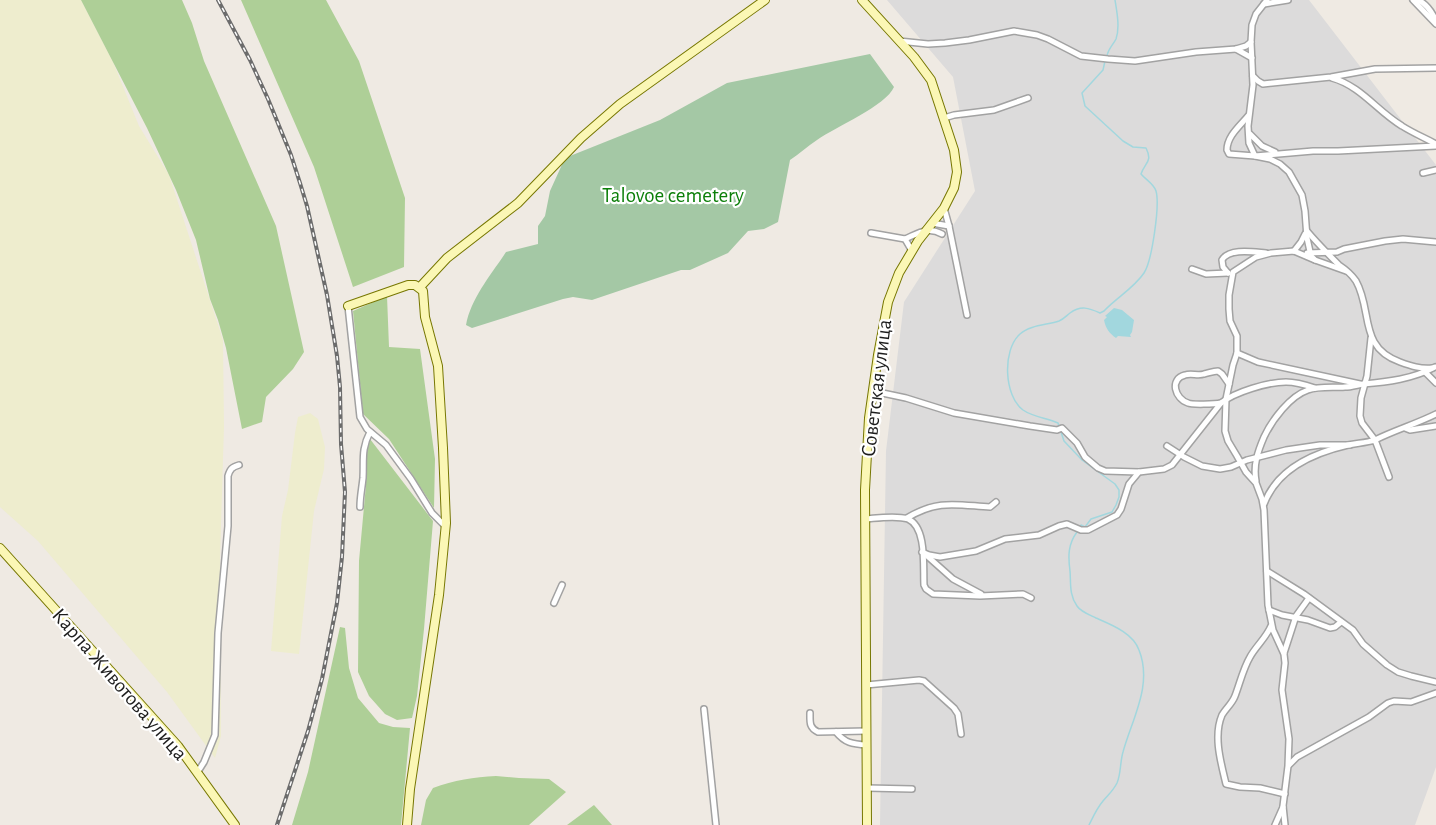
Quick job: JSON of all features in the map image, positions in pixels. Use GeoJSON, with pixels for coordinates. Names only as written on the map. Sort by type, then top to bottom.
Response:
{"type":"FeatureCollection","features":[{"type":"Feature","properties":{"kind":"main road"},"geometry":{"type":"LineString","coordinates":[[420,287],[447,258],[518,203],[581,138],[620,104],[765,0]]}},
{"type":"Feature","properties":{"kind":"main road","name":"Советская улица"},"geometry":{"type":"LineString","coordinates":[[862,0],[914,57],[931,80],[954,150],[957,172],[954,188],[944,208],[912,251],[899,273],[888,302],[869,418],[865,490],[867,825]]}},
{"type":"Feature","properties":{"kind":"main road"},"geometry":{"type":"LineString","coordinates":[[348,306],[408,285],[420,287],[423,291],[425,316],[438,366],[445,526],[439,595],[410,789],[407,825]]}},
{"type":"Feature","properties":{"kind":"main road","name":"Карпа Животова улица"},"geometry":{"type":"LineString","coordinates":[[0,548],[178,746],[235,825]]}},
{"type":"Feature","properties":{"kind":"street"},"geometry":{"type":"LineString","coordinates":[[1255,156],[1249,143],[1248,126],[1252,101],[1252,25],[1256,14],[1266,2],[1288,0]]}},
{"type":"Feature","properties":{"kind":"street"},"geometry":{"type":"LineString","coordinates":[[1415,0],[1436,23]]}},
{"type":"Feature","properties":{"kind":"street"},"geometry":{"type":"LineString","coordinates":[[899,41],[945,44],[1014,31],[1048,39],[1081,56],[1135,61],[1196,52],[1236,50],[1251,42]]}},
{"type":"Feature","properties":{"kind":"street"},"geometry":{"type":"LineString","coordinates":[[1236,50],[1252,58]]}},
{"type":"Feature","properties":{"kind":"street"},"geometry":{"type":"LineString","coordinates":[[1253,75],[1263,84],[1331,77],[1375,69],[1436,68]]}},
{"type":"Feature","properties":{"kind":"street"},"geometry":{"type":"LineString","coordinates":[[1331,77],[1353,87],[1402,126],[1436,145]]}},
{"type":"Feature","properties":{"kind":"street"},"geometry":{"type":"LineString","coordinates":[[944,118],[994,110],[1028,98]]}},
{"type":"Feature","properties":{"kind":"street"},"geometry":{"type":"LineString","coordinates":[[1250,115],[1230,138],[1227,150],[1229,154],[1270,159],[1289,172],[1302,195],[1306,253]]}},
{"type":"Feature","properties":{"kind":"street"},"geometry":{"type":"LineString","coordinates":[[1250,134],[1262,146],[1277,153]]}},
{"type":"Feature","properties":{"kind":"street"},"geometry":{"type":"LineString","coordinates":[[1255,156],[1436,145]]}},
{"type":"Feature","properties":{"kind":"street"},"geometry":{"type":"LineString","coordinates":[[1423,173],[1436,170]]}},
{"type":"Feature","properties":{"kind":"street"},"geometry":{"type":"LineString","coordinates":[[944,208],[967,315]]}},
{"type":"Feature","properties":{"kind":"street"},"geometry":{"type":"LineString","coordinates":[[871,233],[905,239],[930,226],[949,226]]}},
{"type":"Feature","properties":{"kind":"street"},"geometry":{"type":"LineString","coordinates":[[930,226],[942,234]]}},
{"type":"Feature","properties":{"kind":"street"},"geometry":{"type":"LineString","coordinates":[[1294,251],[1301,242],[1306,229]]}},
{"type":"Feature","properties":{"kind":"street"},"geometry":{"type":"LineString","coordinates":[[1306,229],[1355,279],[1371,338],[1378,348],[1392,359],[1423,370],[1436,382]]}},
{"type":"Feature","properties":{"kind":"street"},"geometry":{"type":"LineString","coordinates":[[905,239],[912,251]]}},
{"type":"Feature","properties":{"kind":"street"},"geometry":{"type":"LineString","coordinates":[[1230,273],[1223,267],[1222,260],[1224,256],[1231,253],[1294,251],[1328,254],[1403,239],[1436,242]]}},
{"type":"Feature","properties":{"kind":"street"},"geometry":{"type":"LineString","coordinates":[[1192,269],[1206,274],[1230,273],[1256,257],[1271,253]]}},
{"type":"Feature","properties":{"kind":"street"},"geometry":{"type":"LineString","coordinates":[[1306,253],[1315,260],[1346,271]]}},
{"type":"Feature","properties":{"kind":"street"},"geometry":{"type":"LineString","coordinates":[[1230,273],[1230,321],[1237,336],[1237,353],[1224,401],[1224,431],[1246,472],[1256,483]]}},
{"type":"Feature","properties":{"kind":"street"},"geometry":{"type":"LineString","coordinates":[[348,306],[358,411],[363,423],[386,445],[411,478],[432,513],[445,526]]}},
{"type":"Feature","properties":{"kind":"street"},"geometry":{"type":"LineString","coordinates":[[1371,338],[1360,416],[1362,423],[1375,440],[1389,477]]}},
{"type":"Feature","properties":{"kind":"street"},"geometry":{"type":"LineString","coordinates":[[1237,353],[1258,362],[1364,384]]}},
{"type":"Feature","properties":{"kind":"street"},"geometry":{"type":"LineString","coordinates":[[1275,825],[1285,794],[1289,739],[1282,690],[1284,654],[1269,610],[1263,505],[1256,483],[1256,458],[1274,420],[1297,396],[1308,390],[1382,383],[1420,375],[1423,370],[1435,367]]}},
{"type":"Feature","properties":{"kind":"street"},"geometry":{"type":"LineString","coordinates":[[1229,384],[1218,371],[1203,375],[1183,375],[1177,380],[1175,387],[1178,396],[1184,402],[1192,404],[1224,401],[1258,387],[1285,382],[1296,382],[1315,388]]}},
{"type":"Feature","properties":{"kind":"street"},"geometry":{"type":"LineString","coordinates":[[873,391],[906,398],[954,413],[1060,429],[1077,443],[1085,457],[1098,468],[1114,472],[1164,469],[1172,465],[1224,401]]}},
{"type":"Feature","properties":{"kind":"street"},"geometry":{"type":"LineString","coordinates":[[1167,446],[1202,466],[1220,469],[1286,450],[1333,444],[1365,444],[1436,414]]}},
{"type":"Feature","properties":{"kind":"street"},"geometry":{"type":"LineString","coordinates":[[1403,428],[1410,430],[1436,426]]}},
{"type":"Feature","properties":{"kind":"street"},"geometry":{"type":"LineString","coordinates":[[360,507],[363,479],[362,458],[370,432]]}},
{"type":"Feature","properties":{"kind":"street"},"geometry":{"type":"LineString","coordinates":[[1263,505],[1273,485],[1289,469],[1312,457],[1350,445]]}},
{"type":"Feature","properties":{"kind":"street"},"geometry":{"type":"LineString","coordinates":[[197,773],[204,762],[214,735],[219,633],[228,526],[228,476],[229,470],[239,465]]}},
{"type":"Feature","properties":{"kind":"street"},"geometry":{"type":"LineString","coordinates":[[922,552],[940,557],[976,551],[1005,539],[1039,535],[1059,525],[1067,524],[1081,530],[1094,528],[1117,515],[1129,484],[1139,472]]}},
{"type":"Feature","properties":{"kind":"street"},"geometry":{"type":"LineString","coordinates":[[866,519],[907,519],[941,504],[990,507],[996,502]]}},
{"type":"Feature","properties":{"kind":"street"},"geometry":{"type":"LineString","coordinates":[[907,519],[915,524],[921,533],[926,590],[933,594],[1023,594],[1031,598]]}},
{"type":"Feature","properties":{"kind":"street"},"geometry":{"type":"LineString","coordinates":[[922,552],[953,579],[984,595]]}},
{"type":"Feature","properties":{"kind":"street"},"geometry":{"type":"LineString","coordinates":[[1267,571],[1353,630],[1363,644],[1387,665],[1398,672],[1436,682]]}},
{"type":"Feature","properties":{"kind":"street"},"geometry":{"type":"LineString","coordinates":[[554,603],[562,585]]}},
{"type":"Feature","properties":{"kind":"street"},"geometry":{"type":"LineString","coordinates":[[1284,654],[1296,618],[1309,598]]}},
{"type":"Feature","properties":{"kind":"street"},"geometry":{"type":"LineString","coordinates":[[1269,610],[1330,628],[1341,622]]}},
{"type":"Feature","properties":{"kind":"street"},"geometry":{"type":"LineString","coordinates":[[1272,624],[1266,637],[1252,654],[1234,698],[1224,712],[1219,724],[1219,746],[1226,784],[1285,794]]}},
{"type":"Feature","properties":{"kind":"street"},"geometry":{"type":"LineString","coordinates":[[866,685],[924,681],[954,708],[958,714],[961,734]]}},
{"type":"Feature","properties":{"kind":"street"},"geometry":{"type":"LineString","coordinates":[[1288,766],[1297,757],[1369,717],[1388,703],[1411,702],[1436,693]]}},
{"type":"Feature","properties":{"kind":"street"},"geometry":{"type":"LineString","coordinates":[[704,709],[716,825]]}},
{"type":"Feature","properties":{"kind":"street"},"geometry":{"type":"LineString","coordinates":[[810,713],[810,725],[818,732],[867,731]]}},
{"type":"Feature","properties":{"kind":"street"},"geometry":{"type":"LineString","coordinates":[[836,732],[849,744],[867,745]]}},
{"type":"Feature","properties":{"kind":"street"},"geometry":{"type":"LineString","coordinates":[[867,788],[912,789]]}},
{"type":"Feature","properties":{"kind":"street"},"geometry":{"type":"LineString","coordinates":[[1283,806],[1285,825]]}},
{"type":"Feature","properties":{"kind":"shaded area"},"geometry":{"type":"Polygon","coordinates":[[[887,0],[1309,0],[1436,165],[1436,767],[1415,825],[880,825],[886,451],[904,302],[975,191],[953,77],[887,0]]]}},
{"type":"Feature","properties":{"kind":"green space"},"geometry":{"type":"Polygon","coordinates":[[[0,0],[81,0],[113,62],[139,126],[169,175],[223,340],[224,427],[220,558],[221,736],[215,758],[167,692],[38,541],[0,507],[0,0]]]}},
{"type":"Feature","properties":{"kind":"green space"},"geometry":{"type":"Polygon","coordinates":[[[81,0],[182,0],[192,23],[204,61],[276,226],[304,352],[293,369],[266,397],[262,422],[242,429],[226,348],[210,299],[196,240],[147,128],[81,0]]]}},
{"type":"Feature","properties":{"kind":"green space"},"geometry":{"type":"Polygon","coordinates":[[[241,0],[326,0],[359,61],[405,198],[404,267],[353,287],[314,167],[241,0]]]}},
{"type":"Feature","properties":{"kind":"green space","name":"Talovoe cemetery"},"geometry":{"type":"Polygon","coordinates":[[[870,54],[894,87],[871,109],[825,135],[790,160],[778,222],[764,229],[748,231],[728,253],[690,270],[681,270],[592,300],[573,297],[472,328],[466,325],[472,305],[506,252],[538,244],[538,226],[545,216],[550,191],[565,158],[660,120],[727,83],[870,54]]]}},
{"type":"Feature","properties":{"kind":"green space"},"geometry":{"type":"Polygon","coordinates":[[[387,296],[389,347],[420,349],[435,459],[434,508],[389,439],[363,414],[353,311],[387,296]]]}},
{"type":"Feature","properties":{"kind":"green space"},"geometry":{"type":"Polygon","coordinates":[[[310,413],[318,419],[325,447],[324,469],[314,511],[299,654],[271,651],[282,516],[288,490],[295,433],[298,417],[310,413]]]}},
{"type":"Feature","properties":{"kind":"green space"},"geometry":{"type":"Polygon","coordinates":[[[370,439],[433,521],[417,696],[412,718],[397,720],[385,714],[369,696],[358,672],[359,561],[367,449],[370,439]]]}},
{"type":"Feature","properties":{"kind":"green space"},"geometry":{"type":"Polygon","coordinates":[[[340,627],[345,628],[349,668],[358,698],[379,723],[410,728],[401,825],[292,825],[308,772],[340,627]]]}},
{"type":"Feature","properties":{"kind":"green space"},"geometry":{"type":"Polygon","coordinates":[[[496,776],[549,779],[566,792],[529,825],[421,825],[426,800],[433,788],[464,779],[496,776]]]}},
{"type":"Feature","properties":{"kind":"green space"},"geometry":{"type":"Polygon","coordinates":[[[594,805],[612,825],[567,825],[594,805]]]}},
{"type":"Feature","properties":{"kind":"water"},"geometry":{"type":"Polygon","coordinates":[[[1114,308],[1122,310],[1134,320],[1131,337],[1118,336],[1116,338],[1107,328],[1104,320],[1107,317],[1105,316],[1114,308]]]}},
{"type":"Feature","properties":{"kind":"waterway"},"geometry":{"type":"LineString","coordinates":[[1107,56],[1117,35],[1118,20],[1115,0]]}},
{"type":"Feature","properties":{"kind":"waterway"},"geometry":{"type":"LineString","coordinates":[[1080,528],[1081,525],[1085,527],[1091,519],[1112,512],[1119,497],[1119,490],[1115,484],[1082,460],[1064,441],[1058,423],[1023,410],[1012,394],[1008,361],[1014,341],[1024,331],[1059,321],[1081,308],[1100,313],[1104,311],[1135,283],[1147,267],[1157,208],[1156,191],[1141,174],[1149,159],[1148,153],[1146,148],[1133,147],[1123,141],[1085,106],[1082,93],[1103,70],[1105,61]]}},
{"type":"Feature","properties":{"kind":"waterway"},"geometry":{"type":"LineString","coordinates":[[1077,532],[1070,546],[1069,555],[1074,602],[1083,612],[1115,627],[1132,639],[1139,650],[1144,676],[1140,702],[1123,752],[1117,783],[1089,825]]}},
{"type":"Feature","properties":{"kind":"railway"},"geometry":{"type":"LineString","coordinates":[[218,0],[268,99],[300,183],[327,295],[340,387],[345,492],[337,603],[322,679],[308,731],[277,825]]}}]}
